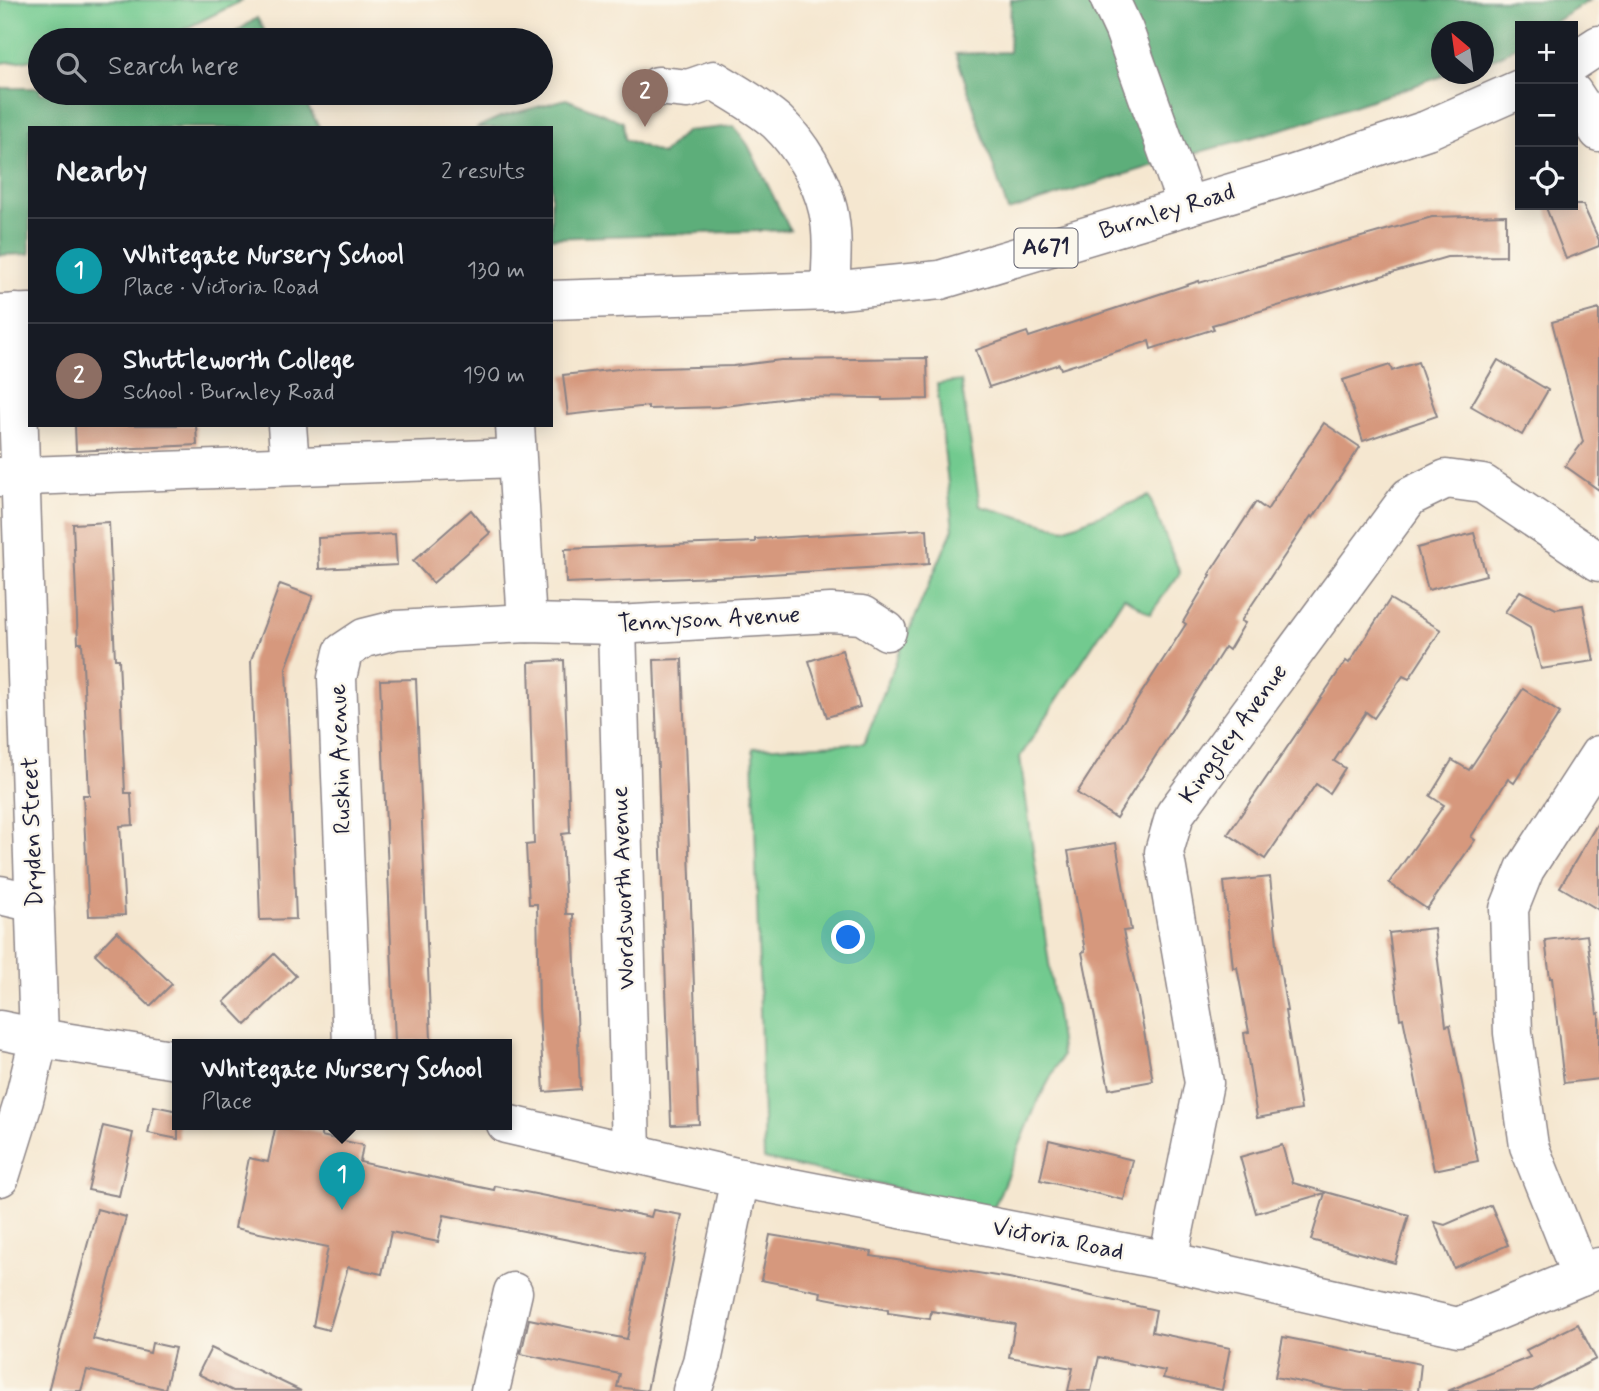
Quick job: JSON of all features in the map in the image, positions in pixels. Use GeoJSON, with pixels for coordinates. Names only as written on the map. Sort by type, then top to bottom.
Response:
{"type":"FeatureCollection","features":[{"type":"Feature","properties":{"kind":"street"},"geometry":{"type":"LineString","coordinates":[[1110,0],[1124,30],[1187,206]]}},
{"type":"Feature","properties":{"kind":"street"},"geometry":{"type":"LineString","coordinates":[[1578,59],[1599,45]]}},
{"type":"Feature","properties":{"kind":"street"},"geometry":{"type":"LineString","coordinates":[[658,86],[688,89],[715,68],[777,123],[803,154],[822,187],[829,213],[830,291]]}},
{"type":"Feature","properties":{"kind":"street","name":"Burnley Road"},"geometry":{"type":"LineString","coordinates":[[553,300],[830,291],[940,280],[1427,130],[1515,91]]}},
{"type":"Feature","properties":{"kind":"street"},"geometry":{"type":"LineString","coordinates":[[1578,100],[1599,132]]}},
{"type":"Feature","properties":{"kind":"street","name":"Dryden Street"},"geometry":{"type":"LineString","coordinates":[[0,1177],[24,1100],[39,1038],[18,899],[11,476],[15,313]]}},
{"type":"Feature","properties":{"kind":"street"},"geometry":{"type":"LineString","coordinates":[[287,427],[289,465]]}},
{"type":"Feature","properties":{"kind":"street"},"geometry":{"type":"LineString","coordinates":[[11,476],[289,465],[515,442],[527,623]]}},
{"type":"Feature","properties":{"kind":"street","name":"Kingsley Avenue"},"geometry":{"type":"LineString","coordinates":[[1168,1261],[1204,1083],[1164,852],[1174,814],[1409,497],[1446,479],[1483,484],[1599,562]]}},
{"type":"Feature","properties":{"kind":"street","name":"Tennyson Avenue"},"geometry":{"type":"LineString","coordinates":[[527,623],[617,625],[831,614],[862,615],[887,631]]}},
{"type":"Feature","properties":{"kind":"street","name":"Ruskin Avenue"},"geometry":{"type":"LineString","coordinates":[[352,1039],[337,678],[343,652],[364,638],[396,630],[527,623]]}},
{"type":"Feature","properties":{"kind":"street","name":"Wordsworth Avenue"},"geometry":{"type":"LineString","coordinates":[[617,625],[631,1152]]}},
{"type":"Feature","properties":{"kind":"street"},"geometry":{"type":"LineString","coordinates":[[1590,1272],[1529,1146],[1513,1033],[1509,909],[1525,869],[1599,755]]}},
{"type":"Feature","properties":{"kind":"street"},"geometry":{"type":"LineString","coordinates":[[0,1030],[172,1059]]}},
{"type":"Feature","properties":{"kind":"street","name":"Victoria Road"},"geometry":{"type":"LineString","coordinates":[[512,1125],[740,1178],[1168,1261],[1458,1327],[1590,1272]]}},
{"type":"Feature","properties":{"kind":"street"},"geometry":{"type":"LineString","coordinates":[[692,1391],[702,1363],[740,1178]]}},
{"type":"Feature","properties":{"kind":"street"},"geometry":{"type":"LineString","coordinates":[[490,1391],[513,1292]]}},
{"type":"Feature","properties":{"kind":"green space"},"geometry":{"type":"Polygon","coordinates":[[[0,0],[243,0],[187,28],[28,28],[28,60],[0,63],[0,0]]]}},
{"type":"Feature","properties":{"kind":"green space"},"geometry":{"type":"Polygon","coordinates":[[[1011,0],[1590,0],[1556,21],[1515,21],[1515,47],[1494,58],[1494,21],[1431,21],[1431,80],[1293,126],[1171,160],[1008,211],[956,54],[1009,52],[1011,0]]]}},
{"type":"Feature","properties":{"kind":"green space"},"geometry":{"type":"Polygon","coordinates":[[[257,18],[263,28],[242,28],[257,18]]]}},
{"type":"Feature","properties":{"kind":"green space"},"geometry":{"type":"Polygon","coordinates":[[[0,88],[28,88],[28,105],[307,105],[319,126],[28,126],[28,254],[0,255],[0,88]]]}},
{"type":"Feature","properties":{"kind":"green space"},"geometry":{"type":"Polygon","coordinates":[[[566,99],[623,122],[625,139],[662,154],[686,131],[734,126],[748,145],[790,230],[553,238],[553,126],[480,126],[500,117],[553,105],[553,103],[566,99]]]}},
{"type":"Feature","properties":{"kind":"green space"},"geometry":{"type":"Polygon","coordinates":[[[961,381],[980,506],[1064,529],[1149,496],[1180,573],[1150,614],[1124,597],[1020,757],[1062,1056],[1037,1103],[993,1210],[764,1159],[753,748],[864,743],[953,529],[937,384],[961,381]]]}},
{"type":"Feature","properties":{"kind":"building"},"geometry":{"type":"Polygon","coordinates":[[[1578,205],[1583,205],[1599,240],[1599,246],[1566,259],[1547,210],[1578,210],[1578,205]]]}},
{"type":"Feature","properties":{"kind":"building"},"geometry":{"type":"Polygon","coordinates":[[[1506,215],[1506,256],[1447,257],[1212,325],[1214,329],[1151,349],[1149,341],[1061,369],[1059,364],[989,387],[976,350],[1027,332],[1029,337],[1199,281],[1432,217],[1506,215]]]}},
{"type":"Feature","properties":{"kind":"building"},"geometry":{"type":"Polygon","coordinates":[[[1599,309],[1599,490],[1565,466],[1583,442],[1552,322],[1599,309]]]}},
{"type":"Feature","properties":{"kind":"building"},"geometry":{"type":"Polygon","coordinates":[[[927,358],[928,399],[796,397],[718,407],[648,409],[648,406],[568,415],[563,375],[619,369],[733,366],[781,360],[927,358]]]}},
{"type":"Feature","properties":{"kind":"building"},"geometry":{"type":"Polygon","coordinates":[[[1498,360],[1548,390],[1522,435],[1471,406],[1498,360]]]}},
{"type":"Feature","properties":{"kind":"building"},"geometry":{"type":"Polygon","coordinates":[[[1418,362],[1437,416],[1363,441],[1343,380],[1390,365],[1392,371],[1418,362]]]}},
{"type":"Feature","properties":{"kind":"building"},"geometry":{"type":"Polygon","coordinates":[[[1324,423],[1360,447],[1241,621],[1245,623],[1229,650],[1225,647],[1116,818],[1077,793],[1186,624],[1183,622],[1211,575],[1209,574],[1256,502],[1267,510],[1324,423]]]}},
{"type":"Feature","properties":{"kind":"building"},"geometry":{"type":"Polygon","coordinates":[[[75,427],[196,427],[197,445],[76,451],[75,427]]]}},
{"type":"Feature","properties":{"kind":"building"},"geometry":{"type":"Polygon","coordinates":[[[471,510],[490,533],[433,583],[413,561],[471,510]]]}},
{"type":"Feature","properties":{"kind":"building"},"geometry":{"type":"Polygon","coordinates":[[[109,522],[125,793],[131,793],[133,825],[120,826],[125,915],[89,916],[83,795],[89,795],[73,524],[109,522]]]}},
{"type":"Feature","properties":{"kind":"building"},"geometry":{"type":"Polygon","coordinates":[[[927,529],[929,564],[566,583],[565,549],[755,542],[755,539],[927,529]]]}},
{"type":"Feature","properties":{"kind":"building"},"geometry":{"type":"Polygon","coordinates":[[[1474,533],[1486,575],[1428,590],[1417,548],[1474,533]]]}},
{"type":"Feature","properties":{"kind":"building"},"geometry":{"type":"Polygon","coordinates":[[[395,534],[397,565],[319,569],[318,538],[395,534]]]}},
{"type":"Feature","properties":{"kind":"building"},"geometry":{"type":"Polygon","coordinates":[[[280,584],[313,596],[286,668],[296,919],[260,920],[251,660],[280,584]]]}},
{"type":"Feature","properties":{"kind":"building"},"geometry":{"type":"Polygon","coordinates":[[[1520,591],[1556,609],[1583,605],[1594,661],[1541,669],[1530,627],[1505,612],[1520,591]]]}},
{"type":"Feature","properties":{"kind":"building"},"geometry":{"type":"Polygon","coordinates":[[[1390,599],[1441,630],[1409,679],[1403,676],[1374,718],[1366,712],[1334,761],[1345,768],[1329,793],[1316,784],[1265,859],[1228,834],[1346,661],[1349,663],[1390,599]]]}},
{"type":"Feature","properties":{"kind":"building"},"geometry":{"type":"Polygon","coordinates":[[[842,650],[860,707],[827,717],[809,661],[842,650]]]}},
{"type":"Feature","properties":{"kind":"building"},"geometry":{"type":"Polygon","coordinates":[[[682,659],[699,1124],[671,1125],[654,660],[682,659]]]}},
{"type":"Feature","properties":{"kind":"building"},"geometry":{"type":"Polygon","coordinates":[[[564,660],[570,833],[562,834],[566,914],[573,914],[580,1089],[544,1092],[537,904],[529,904],[526,845],[534,844],[529,662],[564,660]]]}},
{"type":"Feature","properties":{"kind":"building"},"geometry":{"type":"Polygon","coordinates":[[[416,679],[431,1039],[395,1039],[380,680],[416,679]]]}},
{"type":"Feature","properties":{"kind":"building"},"geometry":{"type":"Polygon","coordinates":[[[1523,689],[1560,713],[1514,783],[1508,779],[1471,837],[1475,840],[1427,909],[1389,883],[1444,805],[1430,796],[1452,760],[1469,770],[1523,689]]]}},
{"type":"Feature","properties":{"kind":"building"},"geometry":{"type":"Polygon","coordinates":[[[1599,821],[1599,910],[1560,887],[1599,821]]]}},
{"type":"Feature","properties":{"kind":"building"},"geometry":{"type":"Polygon","coordinates":[[[1116,843],[1131,930],[1123,931],[1153,1081],[1109,1089],[1082,952],[1085,951],[1068,851],[1116,843]]]}},
{"type":"Feature","properties":{"kind":"building"},"geometry":{"type":"Polygon","coordinates":[[[1270,877],[1285,1011],[1301,1110],[1257,1118],[1244,1033],[1249,1032],[1237,967],[1233,968],[1224,882],[1270,877]]]}},
{"type":"Feature","properties":{"kind":"building"},"geometry":{"type":"Polygon","coordinates":[[[1434,928],[1446,1026],[1450,1025],[1478,1161],[1434,1170],[1403,1018],[1400,1019],[1389,933],[1434,928]]]}},
{"type":"Feature","properties":{"kind":"building"},"geometry":{"type":"Polygon","coordinates":[[[117,931],[172,984],[150,1006],[95,954],[117,931]]]}},
{"type":"Feature","properties":{"kind":"building"},"geometry":{"type":"Polygon","coordinates":[[[1587,935],[1597,1014],[1599,1013],[1599,1079],[1564,1083],[1545,940],[1587,935]]]}},
{"type":"Feature","properties":{"kind":"building"},"geometry":{"type":"Polygon","coordinates":[[[274,954],[296,976],[246,1025],[224,1002],[274,954]]]}},
{"type":"Feature","properties":{"kind":"building"},"geometry":{"type":"Polygon","coordinates":[[[154,1106],[172,1110],[172,1130],[178,1130],[178,1139],[148,1133],[154,1106]]]}},
{"type":"Feature","properties":{"kind":"building"},"geometry":{"type":"Polygon","coordinates":[[[103,1126],[133,1133],[119,1196],[88,1190],[103,1126]]]}},
{"type":"Feature","properties":{"kind":"building"},"geometry":{"type":"Polygon","coordinates":[[[275,1130],[310,1130],[321,1132],[321,1136],[363,1145],[360,1162],[494,1190],[495,1186],[651,1217],[653,1210],[682,1215],[647,1391],[617,1387],[620,1374],[521,1354],[529,1319],[627,1339],[644,1255],[444,1215],[438,1242],[391,1232],[382,1274],[348,1267],[329,1330],[313,1326],[328,1247],[235,1228],[249,1158],[268,1162],[275,1130]]]}},
{"type":"Feature","properties":{"kind":"building"},"geometry":{"type":"Polygon","coordinates":[[[1049,1140],[1133,1160],[1124,1200],[1040,1180],[1049,1140]]]}},
{"type":"Feature","properties":{"kind":"building"},"geometry":{"type":"Polygon","coordinates":[[[1282,1145],[1293,1183],[1409,1215],[1395,1263],[1311,1240],[1325,1193],[1256,1213],[1240,1157],[1282,1145]]]}},
{"type":"Feature","properties":{"kind":"building"},"geometry":{"type":"Polygon","coordinates":[[[1491,1205],[1508,1245],[1454,1268],[1434,1222],[1445,1225],[1491,1205]]]}},
{"type":"Feature","properties":{"kind":"building"},"geometry":{"type":"Polygon","coordinates":[[[97,1209],[126,1217],[93,1339],[150,1353],[152,1343],[175,1348],[165,1389],[87,1370],[81,1391],[48,1391],[97,1209]]]}},
{"type":"Feature","properties":{"kind":"building"},"geometry":{"type":"Polygon","coordinates":[[[770,1235],[872,1252],[871,1256],[1009,1278],[1156,1310],[1152,1332],[1230,1348],[1222,1390],[1163,1378],[1165,1371],[1099,1357],[1091,1391],[1068,1391],[1073,1368],[1009,1357],[1015,1324],[931,1311],[930,1319],[888,1313],[888,1310],[820,1297],[821,1292],[761,1280],[770,1235]]]}},
{"type":"Feature","properties":{"kind":"building"},"geometry":{"type":"Polygon","coordinates":[[[1578,1324],[1596,1359],[1533,1391],[1448,1391],[1530,1357],[1526,1350],[1578,1324]]]}},
{"type":"Feature","properties":{"kind":"building"},"geometry":{"type":"Polygon","coordinates":[[[1283,1337],[1421,1364],[1418,1391],[1345,1391],[1275,1377],[1283,1337]]]}},
{"type":"Feature","properties":{"kind":"building"},"geometry":{"type":"Polygon","coordinates":[[[211,1348],[301,1391],[233,1391],[198,1374],[211,1348]]]}},
{"type":"Feature","properties":{"kind":"place","name":"Shuttleworth College"},"geometry":{"type":"Point","coordinates":[645,127]}},
{"type":"Feature","properties":{"kind":"place","name":"Whitegate Nursery School"},"geometry":{"type":"Point","coordinates":[342,1210]}}]}
